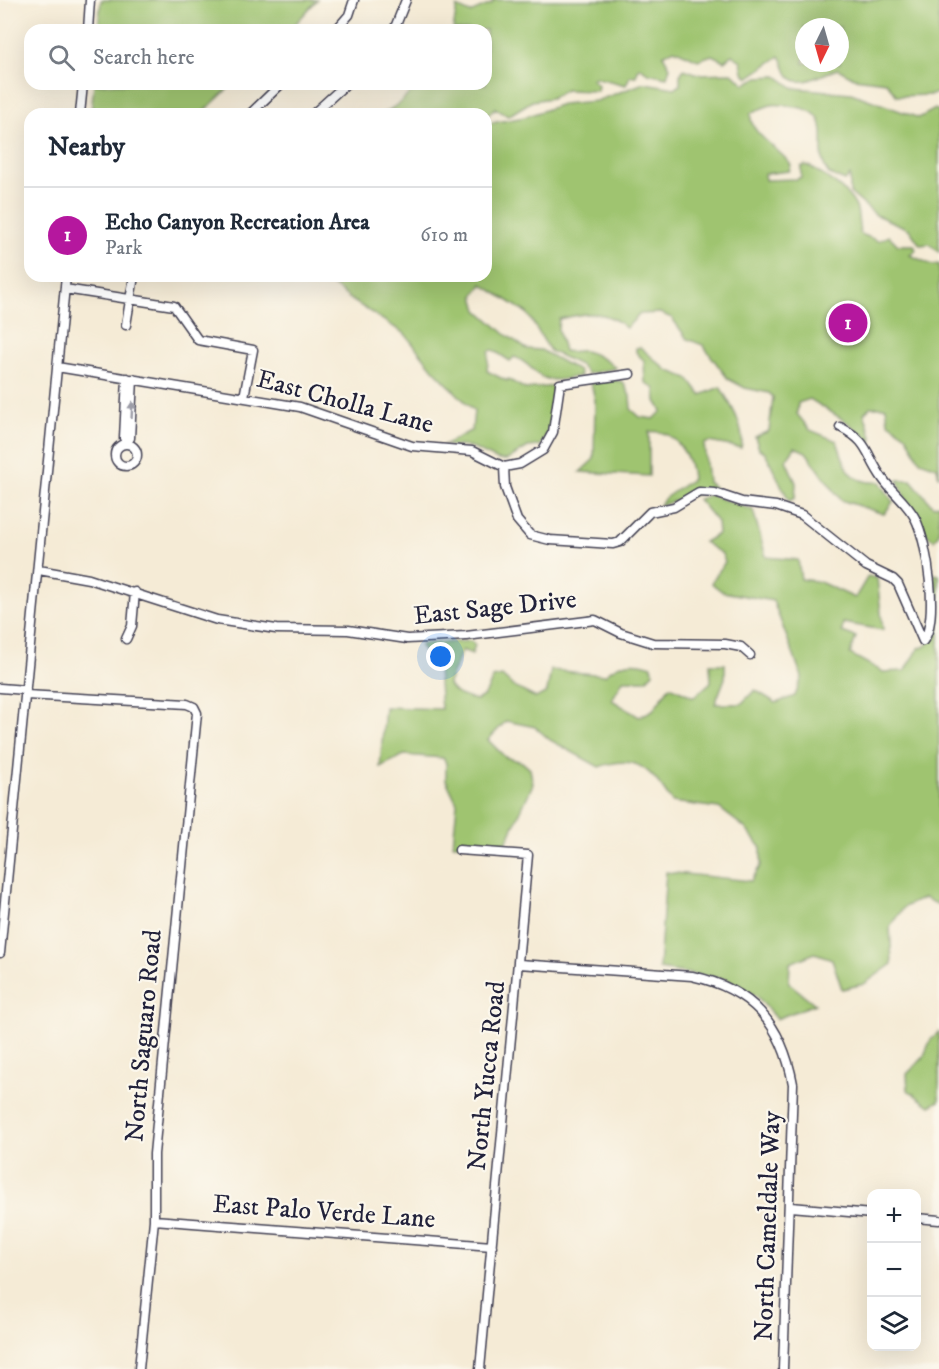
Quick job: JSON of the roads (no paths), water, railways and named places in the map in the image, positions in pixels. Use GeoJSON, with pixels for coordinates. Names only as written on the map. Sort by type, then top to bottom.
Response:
{"type":"FeatureCollection","features":[{"type":"Feature","properties":{"kind":"street"},"geometry":{"type":"LineString","coordinates":[[88,24],[90,0]]}},
{"type":"Feature","properties":{"kind":"street"},"geometry":{"type":"LineString","coordinates":[[341,24],[349,15],[354,0]]}},
{"type":"Feature","properties":{"kind":"street"},"geometry":{"type":"LineString","coordinates":[[396,24],[406,0]]}},
{"type":"Feature","properties":{"kind":"street"},"geometry":{"type":"LineString","coordinates":[[81,108],[82,90]]}},
{"type":"Feature","properties":{"kind":"street"},"geometry":{"type":"LineString","coordinates":[[256,108],[275,90]]}},
{"type":"Feature","properties":{"kind":"street"},"geometry":{"type":"LineString","coordinates":[[320,108],[340,90]]}},
{"type":"Feature","properties":{"kind":"street"},"geometry":{"type":"LineString","coordinates":[[0,953],[4,862],[39,570],[66,282]]}},
{"type":"Feature","properties":{"kind":"street"},"geometry":{"type":"LineString","coordinates":[[126,325],[133,282]]}},
{"type":"Feature","properties":{"kind":"street"},"geometry":{"type":"LineString","coordinates":[[65,289],[75,287],[99,291],[101,294],[174,306],[198,340],[253,350],[244,397]]}},
{"type":"Feature","properties":{"kind":"street","name":"East Cholla Lane"},"geometry":{"type":"LineString","coordinates":[[57,367],[300,407],[412,446],[471,451],[504,467]]}},
{"type":"Feature","properties":{"kind":"street"},"geometry":{"type":"LineString","coordinates":[[630,374],[560,384],[553,432],[543,450],[520,464],[504,467],[505,487],[517,520],[530,535],[550,540],[591,541],[604,544],[620,542],[650,512],[674,507],[699,492],[715,493],[742,502],[776,506],[802,515],[874,572],[893,579],[909,606],[913,622],[923,641],[930,635],[933,592],[921,532],[914,516],[883,479],[863,442],[840,427]]}},
{"type":"Feature","properties":{"kind":"street"},"geometry":{"type":"LineString","coordinates":[[126,443],[124,438],[130,378]]}},
{"type":"Feature","properties":{"kind":"street","name":"East Sage Drive"},"geometry":{"type":"LineString","coordinates":[[39,570],[89,579],[135,592],[206,617],[276,629],[348,630],[407,639],[543,628],[587,620],[653,643],[725,644],[741,647],[750,655]]}},
{"type":"Feature","properties":{"kind":"street"},"geometry":{"type":"LineString","coordinates":[[126,639],[132,626],[135,592]]}},
{"type":"Feature","properties":{"kind":"street"},"geometry":{"type":"LineString","coordinates":[[0,688],[26,692]]}},
{"type":"Feature","properties":{"kind":"street","name":"North Saguaro Road"},"geometry":{"type":"LineString","coordinates":[[26,692],[187,704],[194,707],[197,713],[154,1154],[154,1220],[139,1369]]}},
{"type":"Feature","properties":{"kind":"street","name":"North Yucca Road"},"geometry":{"type":"LineString","coordinates":[[459,850],[528,855],[480,1369]]}},
{"type":"Feature","properties":{"kind":"street","name":"North Cameldale Way"},"geometry":{"type":"LineString","coordinates":[[519,964],[692,976],[718,982],[743,994],[763,1013],[789,1060],[793,1084],[791,1207],[783,1369]]}},
{"type":"Feature","properties":{"kind":"street"},"geometry":{"type":"LineString","coordinates":[[791,1207],[867,1214]]}},
{"type":"Feature","properties":{"kind":"street"},"geometry":{"type":"LineString","coordinates":[[921,1218],[939,1220]]}},
{"type":"Feature","properties":{"kind":"street","name":"East Palo Verde Lane"},"geometry":{"type":"LineString","coordinates":[[154,1220],[492,1245]]}},
{"type":"Feature","properties":{"kind":"place","name":"Echo Canyon Recreation Area"},"geometry":{"type":"Point","coordinates":[848,323]}}]}
